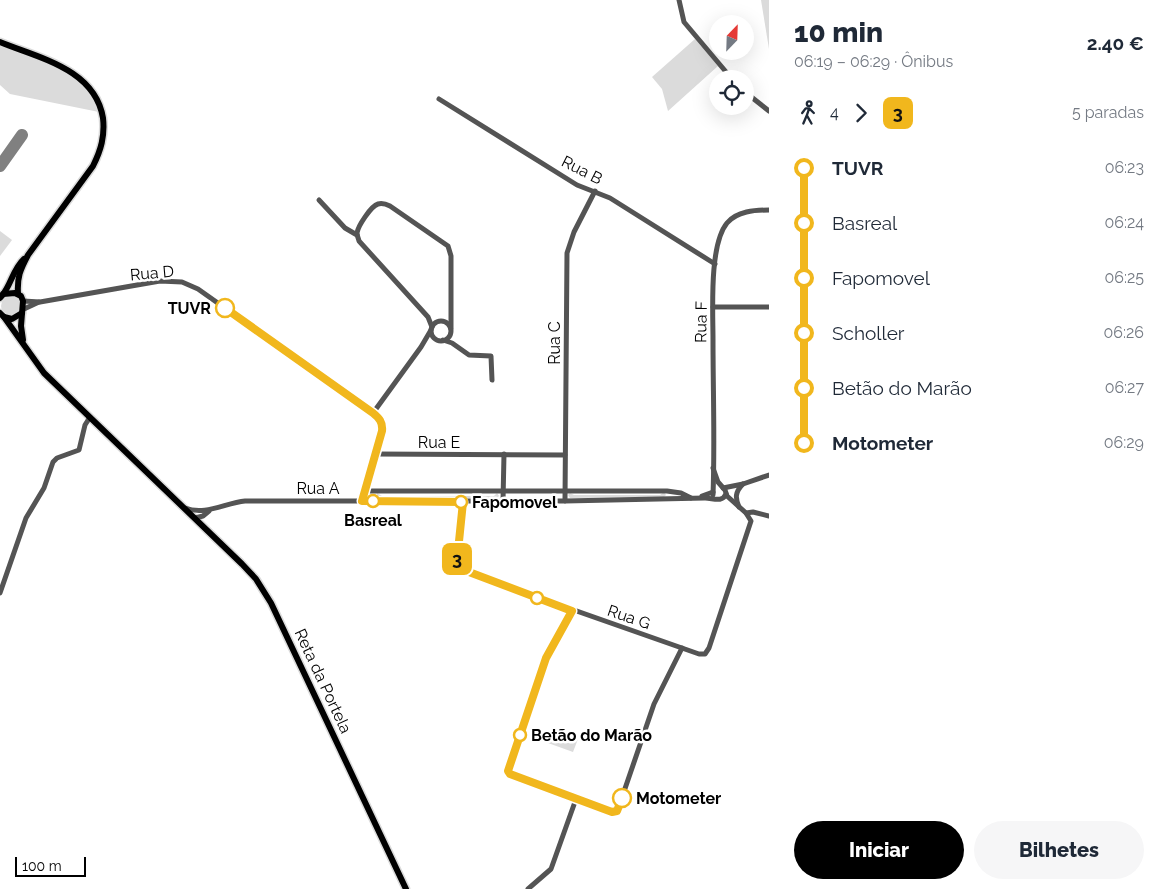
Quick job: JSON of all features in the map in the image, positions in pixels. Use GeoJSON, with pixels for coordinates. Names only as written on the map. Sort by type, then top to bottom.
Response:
{"type":"FeatureCollection","features":[{"type":"Feature","properties":{"kind":"main road"},"geometry":{"type":"LineString","coordinates":[[0,42],[64,68],[80,78],[97,100],[104,126],[100,150],[92,166],[28,255],[17,267],[2,296]]}},
{"type":"Feature","properties":{"kind":"main road"},"geometry":{"type":"LineString","coordinates":[[24,342],[23,301],[18,294],[18,278],[28,255]]}},
{"type":"Feature","properties":{"kind":"main road"},"geometry":{"type":"LineString","coordinates":[[2,296],[11,292],[18,294]]}},
{"type":"Feature","properties":{"kind":"main road"},"geometry":{"type":"LineString","coordinates":[[2,315],[16,318],[23,311]]}},
{"type":"Feature","properties":{"kind":"main road","name":"Reta da Portela"},"geometry":{"type":"LineString","coordinates":[[2,315],[24,342],[42,370],[196,518],[256,579],[268,599],[406,889]]}},
{"type":"Feature","properties":{"kind":"street"},"geometry":{"type":"LineString","coordinates":[[679,2],[686,25],[724,70]]}},
{"type":"Feature","properties":{"kind":"street","name":"Rua B"},"geometry":{"type":"LineString","coordinates":[[438,99],[574,183],[610,198],[715,264]]}},
{"type":"Feature","properties":{"kind":"street"},"geometry":{"type":"LineString","coordinates":[[754,99],[769,111]]}},
{"type":"Feature","properties":{"kind":"street","name":"Rua C"},"geometry":{"type":"LineString","coordinates":[[565,501],[567,253],[574,232],[595,192]]}},
{"type":"Feature","properties":{"kind":"street"},"geometry":{"type":"LineString","coordinates":[[319,200],[345,228],[357,235]]}},
{"type":"Feature","properties":{"kind":"street"},"geometry":{"type":"LineString","coordinates":[[437,340],[432,335],[428,317],[362,246],[357,235],[358,228],[376,204],[383,203],[392,207],[445,243],[449,248],[451,254],[450,331],[443,340]]}},
{"type":"Feature","properties":{"kind":"street","name":"Rua F"},"geometry":{"type":"LineString","coordinates":[[713,491],[713,307],[715,264],[720,238],[728,222],[744,213],[769,210]]}},
{"type":"Feature","properties":{"kind":"street","name":"Rua D"},"geometry":{"type":"LineString","coordinates":[[40,302],[160,281],[186,283],[198,289],[373,413]]}},
{"type":"Feature","properties":{"kind":"street"},"geometry":{"type":"LineString","coordinates":[[23,301],[40,302]]}},
{"type":"Feature","properties":{"kind":"street"},"geometry":{"type":"LineString","coordinates":[[23,311],[40,302]]}},
{"type":"Feature","properties":{"kind":"street"},"geometry":{"type":"LineString","coordinates":[[713,307],[769,307]]}},
{"type":"Feature","properties":{"kind":"street"},"geometry":{"type":"LineString","coordinates":[[362,501],[382,428],[380,420],[373,413],[421,347],[431,328],[451,314]]}},
{"type":"Feature","properties":{"kind":"street"},"geometry":{"type":"LineString","coordinates":[[428,317],[448,323],[454,345]]}},
{"type":"Feature","properties":{"kind":"street"},"geometry":{"type":"LineString","coordinates":[[421,347],[437,340],[443,340],[469,355],[492,356],[492,380]]}},
{"type":"Feature","properties":{"kind":"street"},"geometry":{"type":"LineString","coordinates":[[0,593],[26,518],[44,488],[53,462],[58,458],[79,450],[85,424],[90,417]]}},
{"type":"Feature","properties":{"kind":"street","name":"Rua E"},"geometry":{"type":"LineString","coordinates":[[375,454],[565,454]]}},
{"type":"Feature","properties":{"kind":"street"},"geometry":{"type":"LineString","coordinates":[[504,454],[504,501]]}},
{"type":"Feature","properties":{"kind":"street"},"geometry":{"type":"LineString","coordinates":[[713,468],[716,478],[724,490],[740,508],[746,513],[753,512],[769,516]]}},
{"type":"Feature","properties":{"kind":"street"},"geometry":{"type":"LineString","coordinates":[[693,498],[769,475]]}},
{"type":"Feature","properties":{"kind":"street"},"geometry":{"type":"LineString","coordinates":[[740,508],[736,495],[738,489],[743,484]]}},
{"type":"Feature","properties":{"kind":"street"},"geometry":{"type":"LineString","coordinates":[[718,500],[724,498],[724,490]]}},
{"type":"Feature","properties":{"kind":"street"},"geometry":{"type":"LineString","coordinates":[[364,491],[667,492],[693,498],[728,502],[740,508]]}},
{"type":"Feature","properties":{"kind":"street"},"geometry":{"type":"LineString","coordinates":[[713,491],[718,500]]}},
{"type":"Feature","properties":{"kind":"street","name":"Rua A"},"geometry":{"type":"LineString","coordinates":[[205,512],[245,501],[463,502],[693,498]]}},
{"type":"Feature","properties":{"kind":"street","name":"Rua G"},"geometry":{"type":"LineString","coordinates":[[463,502],[457,561],[461,569],[572,611],[702,655],[707,653],[709,648],[751,524],[750,518],[746,513]]}},
{"type":"Feature","properties":{"kind":"street"},"geometry":{"type":"LineString","coordinates":[[184,507],[194,511],[205,512]]}},
{"type":"Feature","properties":{"kind":"street"},"geometry":{"type":"LineString","coordinates":[[196,518],[198,513],[205,512]]}},
{"type":"Feature","properties":{"kind":"street"},"geometry":{"type":"LineString","coordinates":[[202,525],[205,512]]}},
{"type":"Feature","properties":{"kind":"street"},"geometry":{"type":"LineString","coordinates":[[572,611],[546,658],[508,771],[510,774],[612,812],[617,811],[654,704],[682,648]]}},
{"type":"Feature","properties":{"kind":"street"},"geometry":{"type":"LineString","coordinates":[[528,889],[551,868],[576,798]]}},
{"type":"Feature","properties":{"kind":"shaded area"},"geometry":{"type":"Polygon","coordinates":[[[761,0],[769,0],[769,49],[761,0]]]}},
{"type":"Feature","properties":{"kind":"shaded area"},"geometry":{"type":"Polygon","coordinates":[[[695,39],[709,55],[709,60],[713,60],[718,66],[714,70],[709,70],[709,74],[668,111],[662,89],[652,77],[695,39]]]}},
{"type":"Feature","properties":{"kind":"shaded area"},"geometry":{"type":"Polygon","coordinates":[[[0,44],[44,61],[71,76],[92,98],[99,112],[10,94],[0,85],[0,44]]]}},
{"type":"Feature","properties":{"kind":"shaded area"},"geometry":{"type":"Polygon","coordinates":[[[0,231],[12,240],[0,256],[0,231]]]}},
{"type":"Feature","properties":{"kind":"shaded area"},"geometry":{"type":"Polygon","coordinates":[[[11,296],[18,299],[21,306],[18,313],[11,316],[4,313],[1,306],[4,299],[11,296]]]}},
{"type":"Feature","properties":{"kind":"shaded area"},"geometry":{"type":"Polygon","coordinates":[[[664,492],[666,495],[664,497],[570,498],[568,495],[570,493],[574,495],[660,495],[664,492]]]}},
{"type":"Feature","properties":{"kind":"shaded area"},"geometry":{"type":"Polygon","coordinates":[[[377,493],[382,496],[494,496],[497,493],[499,496],[497,498],[379,498],[377,493]]]}},
{"type":"Feature","properties":{"kind":"shaded area"},"geometry":{"type":"Polygon","coordinates":[[[553,730],[578,739],[573,752],[548,743],[553,730]]]}},
{"type":"Feature","properties":{"kind":"taxiway"},"geometry":{"type":"LineString","coordinates":[[0,166],[22,135]]}},
{"type":"Feature","properties":{"kind":"bus line","name":"3"},"geometry":{"type":"LineString","coordinates":[[225,308],[373,413],[380,420],[382,431],[362,501],[463,502],[458,566],[468,573],[572,611],[546,658],[508,771],[510,774],[612,812],[617,811],[622,798]]}},
{"type":"Feature","properties":{"kind":"place","name":"TUVR"},"geometry":{"type":"Point","coordinates":[225,308]}},
{"type":"Feature","properties":{"kind":"place","name":"Basreal"},"geometry":{"type":"Point","coordinates":[373,501]}},
{"type":"Feature","properties":{"kind":"place","name":"Fapomovel"},"geometry":{"type":"Point","coordinates":[461,502]}},
{"type":"Feature","properties":{"kind":"place","name":"Betão do Marão"},"geometry":{"type":"Point","coordinates":[520,735]}},
{"type":"Feature","properties":{"kind":"place","name":"Motometer"},"geometry":{"type":"Point","coordinates":[622,798]}}]}
